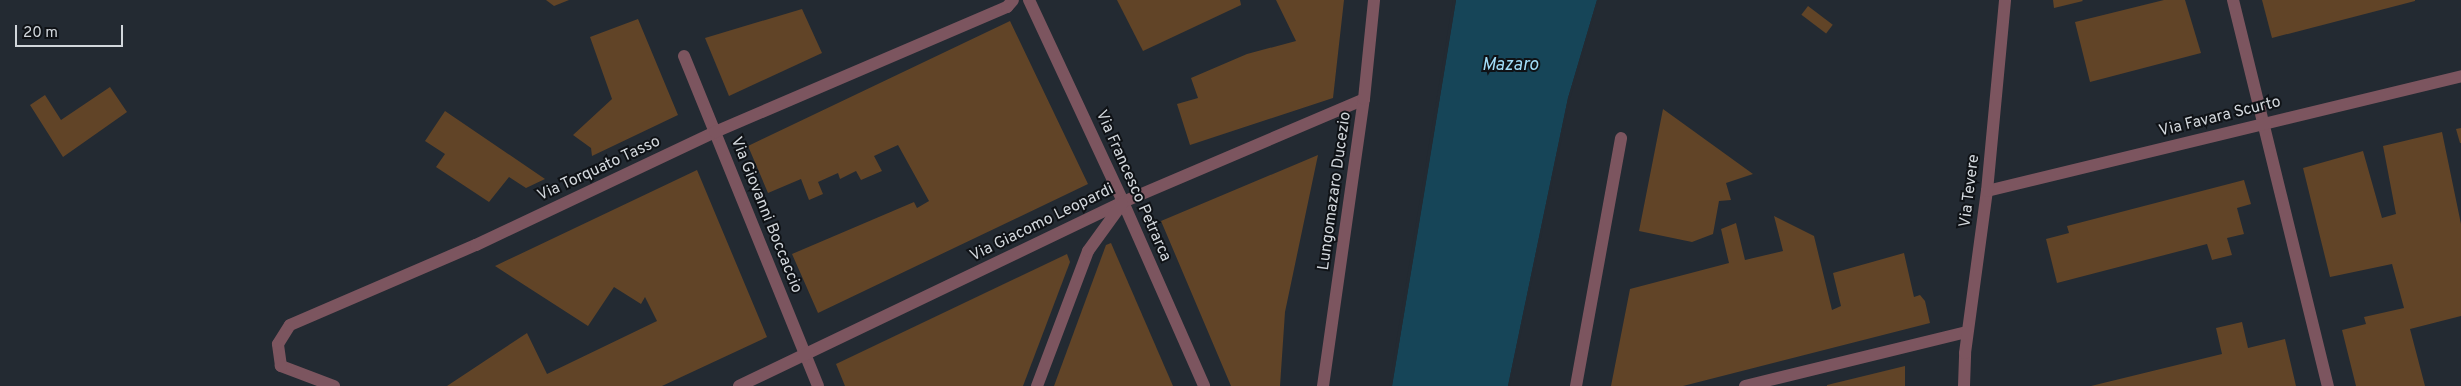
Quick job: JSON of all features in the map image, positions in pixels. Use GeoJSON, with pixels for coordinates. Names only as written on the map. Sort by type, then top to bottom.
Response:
{"type":"FeatureCollection","features":[{"type":"Feature","properties":{"kind":"street","name":"Via Torquato Tasso"},"geometry":{"type":"LineString","coordinates":[[334,386],[281,366],[278,344],[290,325],[476,245],[715,132],[1007,7],[1013,0]]}},
{"type":"Feature","properties":{"kind":"street","name":"Via Francesco Petrarca"},"geometry":{"type":"LineString","coordinates":[[1029,0],[1123,202],[1204,386]]}},
{"type":"Feature","properties":{"kind":"street","name":"Lungomazaro Ducezio"},"geometry":{"type":"LineString","coordinates":[[1323,386],[1364,99],[1374,0]]}},
{"type":"Feature","properties":{"kind":"street","name":"Via Tevere"},"geometry":{"type":"LineString","coordinates":[[1964,386],[1968,332],[1987,191],[2006,0]]}},
{"type":"Feature","properties":{"kind":"street"},"geometry":{"type":"LineString","coordinates":[[2232,0],[2328,386]]}},
{"type":"Feature","properties":{"kind":"street","name":"Via Giovanni Boccaccio"},"geometry":{"type":"LineString","coordinates":[[684,56],[818,386]]}},
{"type":"Feature","properties":{"kind":"street","name":"Via Favara Scurto"},"geometry":{"type":"LineString","coordinates":[[1987,191],[2461,76]]}},
{"type":"Feature","properties":{"kind":"street","name":"Via Giacomo Leopardi"},"geometry":{"type":"LineString","coordinates":[[739,386],[1123,202],[1364,99]]}},
{"type":"Feature","properties":{"kind":"street"},"geometry":{"type":"LineString","coordinates":[[1576,386],[1621,138]]}},
{"type":"Feature","properties":{"kind":"street"},"geometry":{"type":"LineString","coordinates":[[1038,386],[1088,251],[1123,202]]}},
{"type":"Feature","properties":{"kind":"street"},"geometry":{"type":"LineString","coordinates":[[1745,386],[1968,332]]}},
{"type":"Feature","properties":{"kind":"water","name":"Mazaro"},"geometry":{"type":"Polygon","coordinates":[[[1456,0],[1597,0],[1568,98],[1508,386],[1392,386],[1456,0]]]}},
{"type":"Feature","properties":{"kind":"pier"},"geometry":{"type":"Polygon","coordinates":[[[1453,0],[1456,0],[1429,164],[1392,386],[1389,386],[1453,0]]]}},
{"type":"Feature","properties":{"kind":"pier"},"geometry":{"type":"Polygon","coordinates":[[[1597,0],[1599,0],[1570,99],[1510,386],[1508,386],[1568,98],[1597,0]]]}},
{"type":"Feature","properties":{"kind":"building"},"geometry":{"type":"Polygon","coordinates":[[[546,0],[569,0],[554,6],[546,0]]]}},
{"type":"Feature","properties":{"kind":"building"},"geometry":{"type":"Polygon","coordinates":[[[1117,0],[1240,0],[1241,5],[1143,51],[1117,0]]]}},
{"type":"Feature","properties":{"kind":"building"},"geometry":{"type":"Polygon","coordinates":[[[1276,0],[1344,0],[1333,98],[1190,145],[1177,104],[1198,98],[1191,78],[1247,54],[1296,41],[1276,0]]]}},
{"type":"Feature","properties":{"kind":"building"},"geometry":{"type":"Polygon","coordinates":[[[2053,0],[2082,0],[2083,1],[2054,8],[2053,0]]]}},
{"type":"Feature","properties":{"kind":"building"},"geometry":{"type":"Polygon","coordinates":[[[2164,0],[2185,0],[2201,53],[2090,82],[2075,22],[2164,0]]]}},
{"type":"Feature","properties":{"kind":"building"},"geometry":{"type":"Polygon","coordinates":[[[2262,0],[2415,0],[2415,1],[2272,38],[2262,0]]]}},
{"type":"Feature","properties":{"kind":"building"},"geometry":{"type":"Polygon","coordinates":[[[1808,6],[1833,25],[1826,33],[1801,15],[1808,6]]]}},
{"type":"Feature","properties":{"kind":"building"},"geometry":{"type":"Polygon","coordinates":[[[802,9],[822,53],[729,96],[705,38],[802,9]]]}},
{"type":"Feature","properties":{"kind":"building"},"geometry":{"type":"Polygon","coordinates":[[[638,19],[678,115],[592,156],[591,148],[573,135],[612,99],[590,37],[638,19]]]}},
{"type":"Feature","properties":{"kind":"building"},"geometry":{"type":"Polygon","coordinates":[[[1010,21],[1088,184],[818,313],[792,254],[914,202],[917,208],[929,201],[898,145],[874,156],[882,171],[861,180],[856,171],[840,179],[838,173],[818,182],[823,194],[809,200],[801,179],[768,193],[748,146],[1010,21]]]}},
{"type":"Feature","properties":{"kind":"building"},"geometry":{"type":"Polygon","coordinates":[[[110,87],[127,112],[63,157],[30,105],[45,95],[61,120],[110,87]]]}},
{"type":"Feature","properties":{"kind":"building"},"geometry":{"type":"Polygon","coordinates":[[[1663,109],[1753,174],[1726,183],[1731,200],[1719,201],[1713,234],[1692,242],[1639,231],[1663,109]]]}},
{"type":"Feature","properties":{"kind":"building"},"geometry":{"type":"Polygon","coordinates":[[[445,111],[545,179],[526,188],[509,177],[489,202],[436,167],[445,154],[425,141],[445,111]]]}},
{"type":"Feature","properties":{"kind":"building"},"geometry":{"type":"Polygon","coordinates":[[[2461,128],[2461,143],[2460,143],[2456,129],[2461,128]]]}},
{"type":"Feature","properties":{"kind":"building"},"geometry":{"type":"Polygon","coordinates":[[[2442,132],[2461,224],[2461,316],[2410,329],[2425,386],[2356,386],[2342,330],[2366,324],[2364,317],[2404,308],[2392,264],[2330,277],[2303,168],[2363,151],[2382,218],[2396,214],[2383,146],[2442,132]]]}},
{"type":"Feature","properties":{"kind":"building"},"geometry":{"type":"Polygon","coordinates":[[[1318,155],[1285,312],[1280,386],[1231,386],[1161,221],[1318,155]]]}},
{"type":"Feature","properties":{"kind":"building"},"geometry":{"type":"Polygon","coordinates":[[[697,170],[767,337],[662,386],[447,386],[527,333],[547,374],[657,321],[645,297],[641,304],[614,287],[588,326],[495,266],[697,170]]]}},
{"type":"Feature","properties":{"kind":"building"},"geometry":{"type":"Polygon","coordinates":[[[2244,180],[2251,204],[2237,208],[2244,234],[2227,238],[2232,255],[2212,260],[2207,244],[2057,283],[2046,239],[2069,233],[2067,226],[2244,180]]]}},
{"type":"Feature","properties":{"kind":"building"},"geometry":{"type":"Polygon","coordinates":[[[1774,216],[1814,236],[1832,310],[1841,306],[1833,273],[1904,253],[1914,297],[1920,295],[1925,301],[1930,323],[1683,386],[1611,386],[1630,289],[1729,263],[1721,229],[1736,223],[1745,260],[1783,251],[1774,216]]]}},
{"type":"Feature","properties":{"kind":"building"},"geometry":{"type":"Polygon","coordinates":[[[1111,243],[1173,386],[1054,386],[1106,245],[1111,243]]]}},
{"type":"Feature","properties":{"kind":"building"},"geometry":{"type":"Polygon","coordinates":[[[1067,254],[1070,262],[1023,386],[845,386],[836,364],[1067,254]]]}},
{"type":"Feature","properties":{"kind":"building"},"geometry":{"type":"Polygon","coordinates":[[[2242,322],[2248,348],[2285,339],[2296,386],[2091,386],[2222,354],[2216,328],[2242,322]]]}},
{"type":"Feature","properties":{"kind":"building"},"geometry":{"type":"Polygon","coordinates":[[[1905,366],[1905,386],[1827,386],[1827,385],[1905,366]]]}}]}
